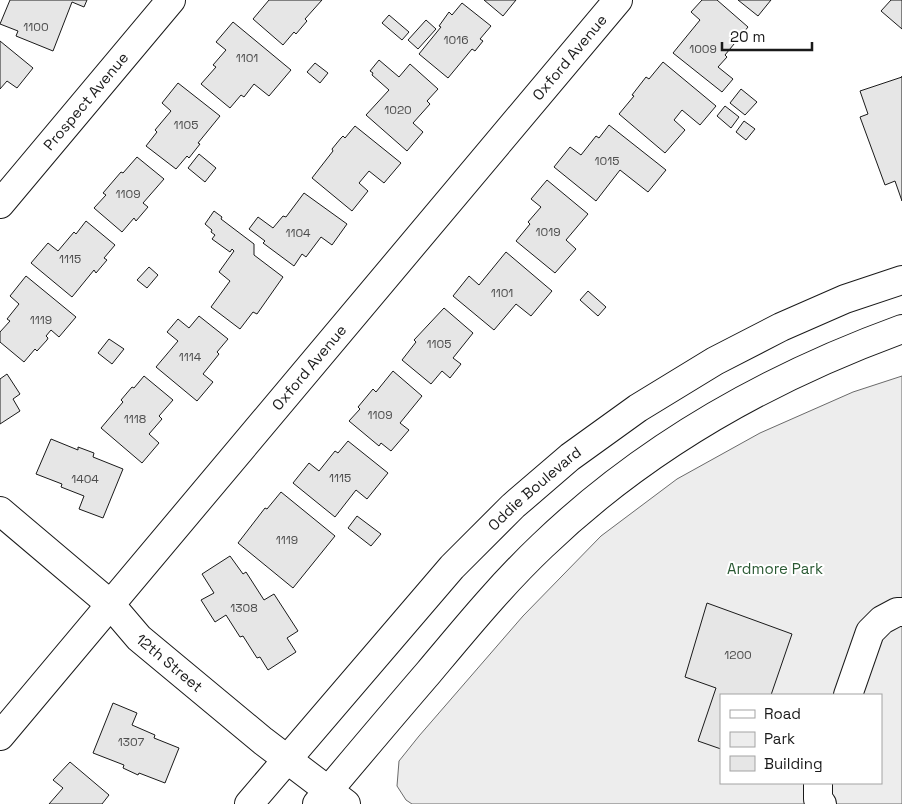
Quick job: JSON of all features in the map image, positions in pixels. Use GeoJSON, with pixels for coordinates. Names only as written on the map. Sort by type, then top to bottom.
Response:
{"type":"FeatureCollection","features":[{"type":"Feature","properties":{"kind":"street","name":"Prospect Avenue"},"geometry":{"type":"LineString","coordinates":[[0,204],[171,0]]}},
{"type":"Feature","properties":{"kind":"street","name":"Oxford Avenue"},"geometry":{"type":"LineString","coordinates":[[0,736],[618,0]]}},
{"type":"Feature","properties":{"kind":"street","name":"Oddie Boulevard"},"geometry":{"type":"LineString","coordinates":[[249,804],[452,567],[513,506],[570,457],[638,408],[715,360],[780,327],[844,299],[902,280]]}},
{"type":"Feature","properties":{"kind":"street"},"geometry":{"type":"LineString","coordinates":[[330,799],[494,596],[543,546],[602,494],[664,448],[732,406],[798,372],[902,329]]}},
{"type":"Feature","properties":{"kind":"street","name":"12th Street"},"geometry":{"type":"LineString","coordinates":[[0,511],[110,604],[139,638],[287,759],[330,799]]}},
{"type":"Feature","properties":{"kind":"street"},"geometry":{"type":"LineString","coordinates":[[848,694],[870,632],[882,620],[897,612],[902,612]]}},
{"type":"Feature","properties":{"kind":"street"},"geometry":{"type":"LineString","coordinates":[[818,784],[818,799],[822,804]]}},
{"type":"Feature","properties":{"kind":"green space","name":"Ardmore Park"},"geometry":{"type":"Polygon","coordinates":[[[902,376],[902,804],[412,804],[406,800],[397,786],[399,761],[523,616],[601,536],[677,479],[760,433],[853,392],[902,376]]]}},
{"type":"Feature","properties":{"kind":"building"},"geometry":{"type":"Polygon","coordinates":[[[10,0],[87,0],[84,7],[72,2],[53,51],[16,36],[18,31],[0,24],[10,0]]]}},
{"type":"Feature","properties":{"kind":"building"},"geometry":{"type":"Polygon","coordinates":[[[269,0],[322,0],[305,19],[307,21],[296,34],[294,32],[283,45],[253,19],[269,0]]]}},
{"type":"Feature","properties":{"kind":"building"},"geometry":{"type":"Polygon","coordinates":[[[484,0],[516,0],[503,16],[484,0]]]}},
{"type":"Feature","properties":{"kind":"building"},"geometry":{"type":"Polygon","coordinates":[[[702,0],[717,0],[748,27],[725,55],[727,57],[718,67],[733,79],[722,92],[673,53],[700,20],[691,12],[702,0]]]}},
{"type":"Feature","properties":{"kind":"building"},"geometry":{"type":"Polygon","coordinates":[[[738,0],[771,0],[758,16],[738,0]]]}},
{"type":"Feature","properties":{"kind":"building"},"geometry":{"type":"Polygon","coordinates":[[[891,0],[902,0],[902,29],[881,11],[891,0]]]}},
{"type":"Feature","properties":{"kind":"building"},"geometry":{"type":"Polygon","coordinates":[[[462,3],[491,26],[480,39],[483,41],[475,51],[472,49],[448,78],[419,54],[441,27],[439,26],[449,12],[452,15],[462,3]]]}},
{"type":"Feature","properties":{"kind":"building"},"geometry":{"type":"Polygon","coordinates":[[[389,15],[409,32],[402,40],[382,23],[389,15]]]}},
{"type":"Feature","properties":{"kind":"building"},"geometry":{"type":"Polygon","coordinates":[[[426,20],[436,29],[418,49],[408,40],[426,20]]]}},
{"type":"Feature","properties":{"kind":"building"},"geometry":{"type":"Polygon","coordinates":[[[233,22],[291,70],[269,96],[254,84],[244,97],[241,95],[230,108],[201,84],[216,67],[213,65],[226,50],[216,42],[233,22]]]}},
{"type":"Feature","properties":{"kind":"building"},"geometry":{"type":"Polygon","coordinates":[[[0,41],[33,68],[17,88],[7,81],[0,89],[0,41]]]}},
{"type":"Feature","properties":{"kind":"building"},"geometry":{"type":"Polygon","coordinates":[[[379,60],[399,77],[410,64],[438,89],[427,101],[430,104],[413,123],[423,132],[407,151],[366,115],[389,90],[370,71],[379,60]]]}},
{"type":"Feature","properties":{"kind":"building"},"geometry":{"type":"Polygon","coordinates":[[[663,62],[716,106],[700,125],[682,110],[674,120],[685,130],[665,153],[619,114],[634,96],[632,95],[646,77],[649,79],[663,62]]]}},
{"type":"Feature","properties":{"kind":"building"},"geometry":{"type":"Polygon","coordinates":[[[315,63],[328,73],[320,83],[307,72],[315,63]]]}},
{"type":"Feature","properties":{"kind":"building"},"geometry":{"type":"Polygon","coordinates":[[[902,77],[902,201],[895,181],[885,185],[860,117],[868,114],[860,91],[902,77]]]}},
{"type":"Feature","properties":{"kind":"building"},"geometry":{"type":"Polygon","coordinates":[[[178,83],[220,116],[198,143],[200,144],[189,158],[187,156],[176,169],[146,146],[157,132],[155,130],[171,111],[162,103],[178,83]]]}},
{"type":"Feature","properties":{"kind":"building"},"geometry":{"type":"Polygon","coordinates":[[[741,89],[757,102],[745,115],[730,103],[741,89]]]}},
{"type":"Feature","properties":{"kind":"building"},"geometry":{"type":"Polygon","coordinates":[[[725,106],[739,117],[731,128],[717,116],[725,106]]]}},
{"type":"Feature","properties":{"kind":"building"},"geometry":{"type":"Polygon","coordinates":[[[744,121],[755,129],[746,140],[736,132],[744,121]]]}},
{"type":"Feature","properties":{"kind":"building"},"geometry":{"type":"Polygon","coordinates":[[[609,125],[666,170],[648,192],[620,170],[596,201],[554,167],[570,147],[581,155],[596,136],[599,138],[609,125]]]}},
{"type":"Feature","properties":{"kind":"building"},"geometry":{"type":"Polygon","coordinates":[[[355,126],[401,163],[384,183],[369,171],[359,183],[368,191],[352,211],[312,178],[341,138],[343,136],[345,138],[355,126]]]}},
{"type":"Feature","properties":{"kind":"building"},"geometry":{"type":"Polygon","coordinates":[[[199,154],[216,168],[205,182],[188,168],[199,154]]]}},
{"type":"Feature","properties":{"kind":"building"},"geometry":{"type":"Polygon","coordinates":[[[137,157],[164,179],[143,203],[148,207],[136,221],[134,218],[122,232],[94,208],[106,195],[103,193],[137,157]]]}},
{"type":"Feature","properties":{"kind":"building"},"geometry":{"type":"Polygon","coordinates":[[[547,180],[588,214],[566,240],[576,249],[555,273],[516,241],[530,224],[528,222],[541,207],[531,199],[547,180]]]}},
{"type":"Feature","properties":{"kind":"building"},"geometry":{"type":"Polygon","coordinates":[[[304,193],[347,224],[332,245],[321,237],[306,257],[302,254],[294,266],[263,243],[265,241],[249,229],[258,217],[273,228],[283,216],[286,217],[304,193]]]}},
{"type":"Feature","properties":{"kind":"building"},"geometry":{"type":"Polygon","coordinates":[[[214,211],[222,217],[221,219],[254,244],[254,255],[283,277],[257,314],[253,312],[240,329],[211,307],[230,281],[219,272],[234,251],[232,249],[230,252],[212,239],[215,235],[205,224],[214,211]]]}},
{"type":"Feature","properties":{"kind":"building"},"geometry":{"type":"Polygon","coordinates":[[[86,221],[115,245],[104,258],[107,260],[96,273],[94,270],[72,297],[31,263],[48,243],[58,251],[74,232],[76,234],[86,221]]]}},
{"type":"Feature","properties":{"kind":"building"},"geometry":{"type":"Polygon","coordinates":[[[506,252],[552,291],[531,316],[516,304],[494,330],[453,296],[469,276],[479,285],[506,252]]]}},
{"type":"Feature","properties":{"kind":"building"},"geometry":{"type":"Polygon","coordinates":[[[149,267],[158,275],[147,288],[137,280],[149,267]]]}},
{"type":"Feature","properties":{"kind":"building"},"geometry":{"type":"Polygon","coordinates":[[[26,276],[76,317],[59,337],[51,330],[46,336],[47,340],[37,351],[35,349],[24,362],[0,342],[0,332],[10,321],[7,319],[19,304],[10,296],[26,276]]]}},
{"type":"Feature","properties":{"kind":"building"},"geometry":{"type":"Polygon","coordinates":[[[588,291],[606,307],[598,316],[580,300],[588,291]]]}},
{"type":"Feature","properties":{"kind":"building"},"geometry":{"type":"Polygon","coordinates":[[[444,308],[473,333],[453,358],[461,364],[450,378],[442,371],[431,384],[402,360],[416,342],[414,340],[444,308]]]}},
{"type":"Feature","properties":{"kind":"building"},"geometry":{"type":"Polygon","coordinates":[[[199,316],[228,339],[203,374],[213,382],[197,401],[156,367],[178,341],[167,332],[178,319],[189,328],[199,316]]]}},
{"type":"Feature","properties":{"kind":"building"},"geometry":{"type":"Polygon","coordinates":[[[109,339],[124,349],[112,364],[98,353],[109,339]]]}},
{"type":"Feature","properties":{"kind":"building"},"geometry":{"type":"Polygon","coordinates":[[[393,371],[422,396],[400,423],[409,430],[391,451],[381,443],[379,446],[349,421],[360,409],[358,407],[373,389],[376,392],[393,371]]]}},
{"type":"Feature","properties":{"kind":"building"},"geometry":{"type":"Polygon","coordinates":[[[7,374],[20,394],[13,399],[20,411],[0,424],[0,379],[7,374]]]}},
{"type":"Feature","properties":{"kind":"building"},"geometry":{"type":"Polygon","coordinates":[[[144,376],[173,400],[159,416],[162,419],[149,434],[159,443],[142,463],[101,428],[123,402],[121,400],[144,376]]]}},
{"type":"Feature","properties":{"kind":"building"},"geometry":{"type":"Polygon","coordinates":[[[51,439],[78,450],[78,447],[94,453],[93,457],[123,469],[103,518],[79,509],[84,496],[61,487],[62,484],[36,474],[51,439]]]}},
{"type":"Feature","properties":{"kind":"building"},"geometry":{"type":"Polygon","coordinates":[[[348,441],[388,473],[367,499],[356,490],[335,517],[293,483],[309,463],[319,471],[335,451],[338,453],[348,441]]]}},
{"type":"Feature","properties":{"kind":"building"},"geometry":{"type":"Polygon","coordinates":[[[281,492],[335,536],[293,588],[238,543],[265,508],[267,509],[281,492]]]}},
{"type":"Feature","properties":{"kind":"building"},"geometry":{"type":"Polygon","coordinates":[[[357,516],[381,534],[371,546],[348,528],[357,516]]]}},
{"type":"Feature","properties":{"kind":"building"},"geometry":{"type":"Polygon","coordinates":[[[230,556],[243,574],[246,572],[264,600],[274,594],[298,631],[287,638],[296,652],[268,670],[260,657],[257,658],[243,636],[240,637],[226,615],[215,622],[201,600],[214,593],[202,574],[230,556]]]}},
{"type":"Feature","properties":{"kind":"building"},"geometry":{"type":"Polygon","coordinates":[[[707,603],[792,634],[771,694],[720,694],[720,749],[698,741],[716,688],[685,677],[707,603]]]}},
{"type":"Feature","properties":{"kind":"building"},"geometry":{"type":"Polygon","coordinates":[[[113,703],[137,713],[132,725],[155,735],[154,738],[179,748],[165,783],[139,773],[138,775],[123,768],[124,765],[93,753],[113,703]]]}},
{"type":"Feature","properties":{"kind":"building"},"geometry":{"type":"Polygon","coordinates":[[[70,762],[109,795],[102,804],[49,804],[63,788],[53,780],[70,762]]]}}]}
